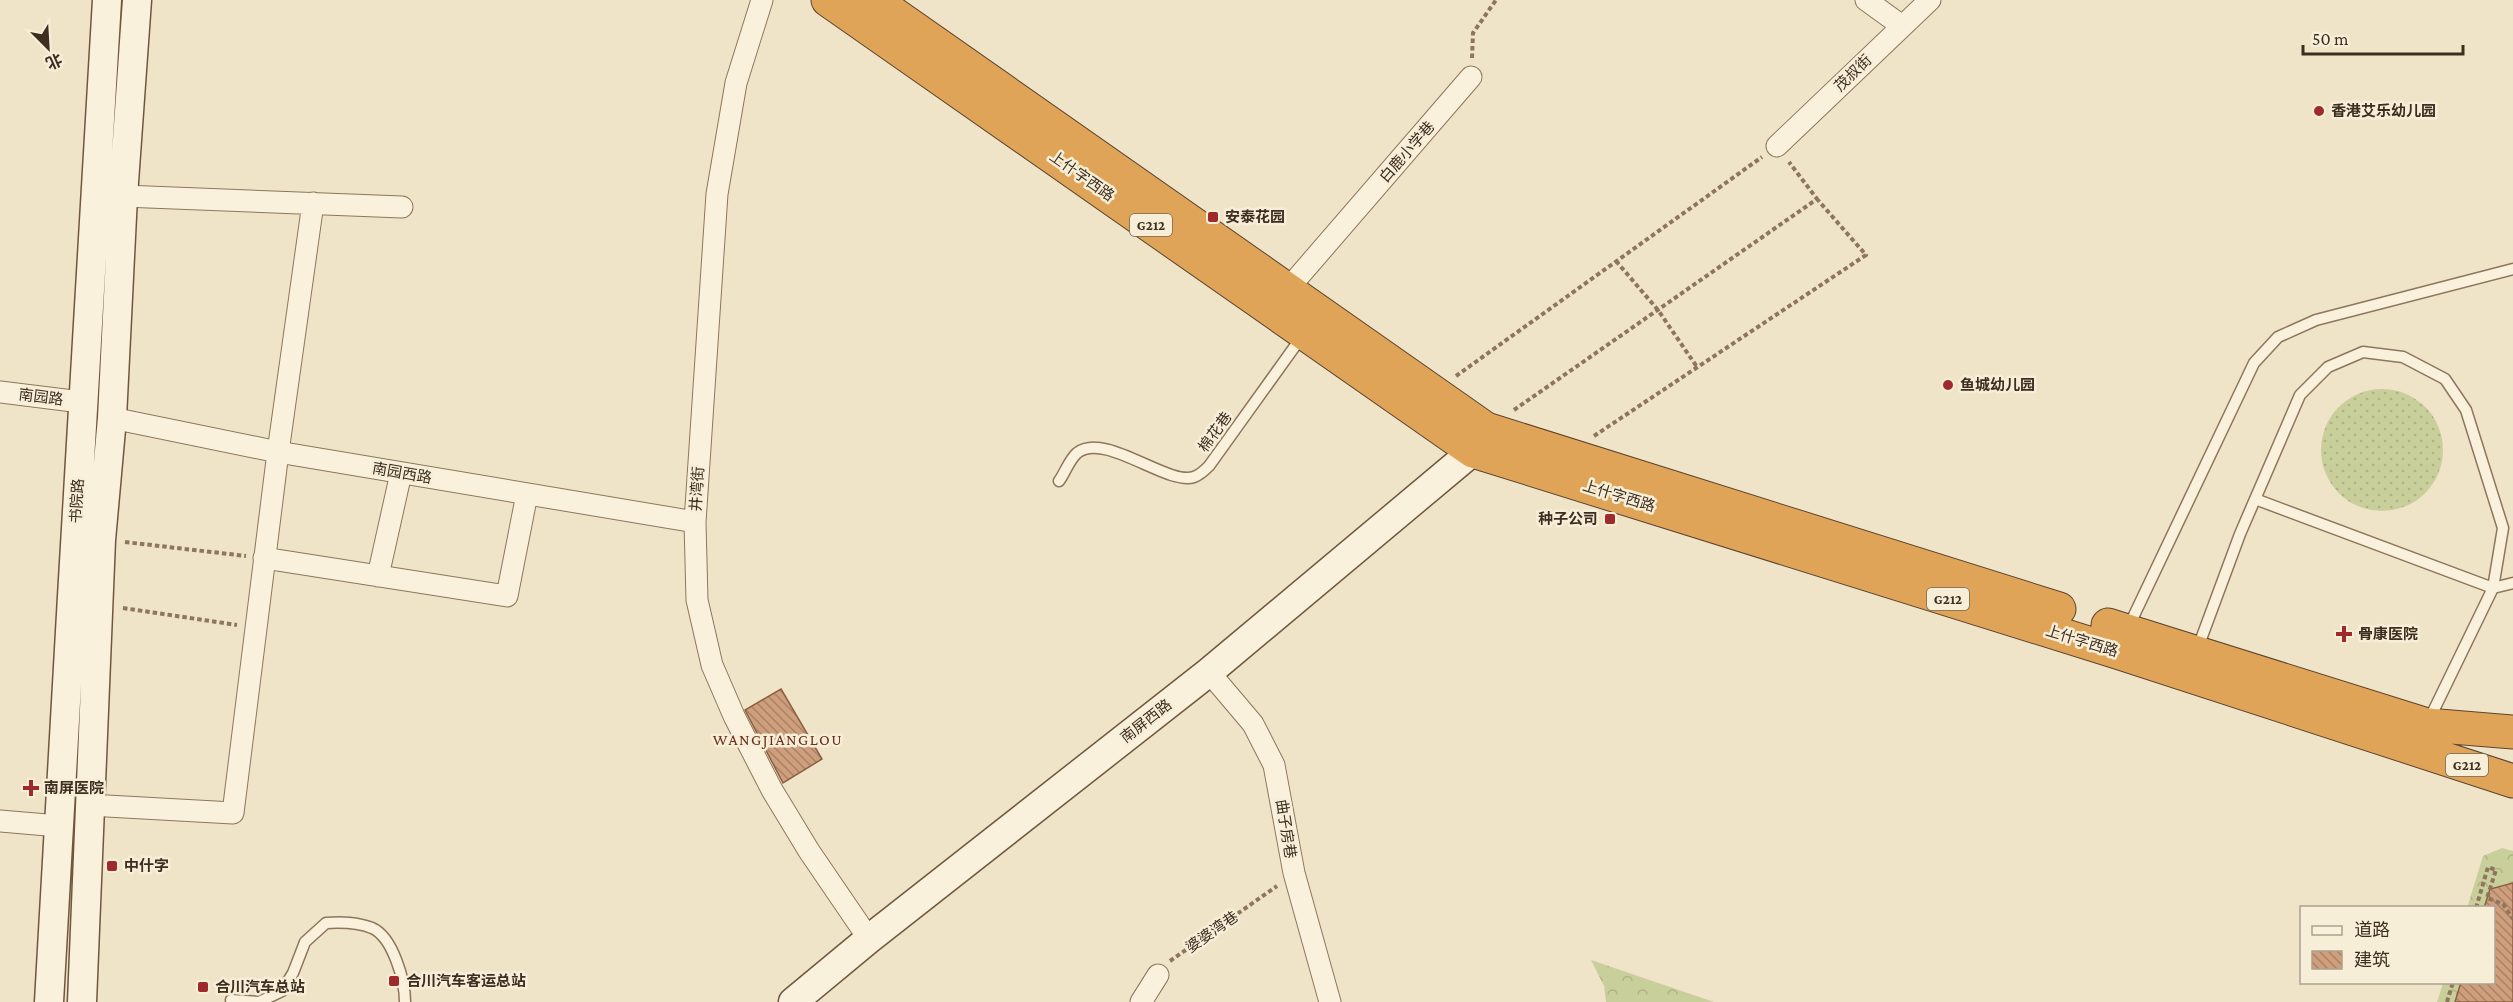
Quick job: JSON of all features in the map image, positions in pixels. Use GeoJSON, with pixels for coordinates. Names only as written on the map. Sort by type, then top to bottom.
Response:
{"type":"FeatureCollection","features":[{"type":"Feature","properties":{"kind":"highway","name":"上什字西路"},"geometry":{"type":"LineString","coordinates":[[828,0],[1305,333],[1480,440],[2513,781]]}},
{"type":"Feature","properties":{"kind":"highway","name":"上什字西路"},"geometry":{"type":"LineString","coordinates":[[884,3],[1433,392],[1480,440],[1566,454],[2427,725],[2513,732]]}},
{"type":"Feature","properties":{"kind":"main road","name":"书院路"},"geometry":{"type":"LineString","coordinates":[[49,1002],[81,402],[107,0]]}},
{"type":"Feature","properties":{"kind":"main road","name":"书院路"},"geometry":{"type":"LineString","coordinates":[[82,1002],[101,540],[112,418],[123,196],[137,0]]}},
{"type":"Feature","properties":{"kind":"main road","name":"南屏西路"},"geometry":{"type":"LineString","coordinates":[[794,1002],[869,939],[1209,672],[1480,440]]}},
{"type":"Feature","properties":{"kind":"street","name":"井湾街"},"geometry":{"type":"LineString","coordinates":[[762,0],[736,83],[717,194],[694,522],[697,600],[712,665],[734,716],[772,790],[809,851],[869,939]]}},
{"type":"Feature","properties":{"kind":"street"},"geometry":{"type":"LineString","coordinates":[[1866,0],[1902,26]]}},
{"type":"Feature","properties":{"kind":"street","name":"茂叔街"},"geometry":{"type":"LineString","coordinates":[[1777,146],[1929,0]]}},
{"type":"Feature","properties":{"kind":"street","name":"白鹿小学巷"},"geometry":{"type":"LineString","coordinates":[[1287,290],[1471,77]]}},
{"type":"Feature","properties":{"kind":"street"},"geometry":{"type":"LineString","coordinates":[[123,196],[402,207]]}},
{"type":"Feature","properties":{"kind":"street"},"geometry":{"type":"LineString","coordinates":[[89,805],[233,813],[264,558],[312,203]]}},
{"type":"Feature","properties":{"kind":"street","name":"南园路"},"geometry":{"type":"LineString","coordinates":[[0,392],[81,402]]}},
{"type":"Feature","properties":{"kind":"street","name":"南园西路"},"geometry":{"type":"LineString","coordinates":[[112,418],[278,452],[694,522]]}},
{"type":"Feature","properties":{"kind":"street"},"geometry":{"type":"LineString","coordinates":[[378,576],[401,473]]}},
{"type":"Feature","properties":{"kind":"street"},"geometry":{"type":"LineString","coordinates":[[264,558],[507,596],[527,494]]}},
{"type":"Feature","properties":{"kind":"street","name":"曲子房巷"},"geometry":{"type":"LineString","coordinates":[[1209,672],[1253,724],[1274,765],[1294,873],[1330,1002]]}},
{"type":"Feature","properties":{"kind":"street"},"geometry":{"type":"LineString","coordinates":[[0,820],[59,826]]}},
{"type":"Feature","properties":{"kind":"street"},"geometry":{"type":"LineString","coordinates":[[1141,1002],[1158,975]]}},
{"type":"Feature","properties":{"kind":"lane"},"geometry":{"type":"LineString","coordinates":[[2126,631],[2254,363],[2278,337],[2316,320],[2513,269]]}},
{"type":"Feature","properties":{"kind":"lane","name":"棉花巷"},"geometry":{"type":"LineString","coordinates":[[1059,481],[1077,453],[1087,448],[1127,456],[1182,478],[1193,477],[1203,471],[1305,333]]}},
{"type":"Feature","properties":{"kind":"lane"},"geometry":{"type":"LineString","coordinates":[[2196,652],[2255,499],[2300,395],[2328,367],[2363,352],[2403,357],[2445,379],[2466,410],[2503,528],[2493,588],[2427,725]]}},
{"type":"Feature","properties":{"kind":"lane"},"geometry":{"type":"LineString","coordinates":[[2255,499],[2493,588],[2513,584]]}},
{"type":"Feature","properties":{"kind":"lane"},"geometry":{"type":"LineString","coordinates":[[231,1000],[259,1002],[282,991],[293,973],[305,942],[326,923],[350,922],[374,929],[389,946],[400,968],[405,1002]]}},
{"type":"Feature","properties":{"kind":"path"},"geometry":{"type":"LineString","coordinates":[[1471,77],[1473,33],[1496,0]]}},
{"type":"Feature","properties":{"kind":"path"},"geometry":{"type":"LineString","coordinates":[[1433,392],[1777,146],[1817,199],[1866,255],[1566,454]]}},
{"type":"Feature","properties":{"kind":"path"},"geometry":{"type":"LineString","coordinates":[[1480,440],[1658,310],[1817,199]]}},
{"type":"Feature","properties":{"kind":"path"},"geometry":{"type":"LineString","coordinates":[[1616,261],[1658,310],[1697,367]]}},
{"type":"Feature","properties":{"kind":"path"},"geometry":{"type":"LineString","coordinates":[[101,540],[264,558]]}},
{"type":"Feature","properties":{"kind":"path"},"geometry":{"type":"LineString","coordinates":[[98,604],[256,627]]}},
{"type":"Feature","properties":{"kind":"path"},"geometry":{"type":"LineString","coordinates":[[2477,906],[2488,867],[2496,870],[2487,898],[2503,904],[2513,919]]}},
{"type":"Feature","properties":{"kind":"path","name":"婆婆湾巷"},"geometry":{"type":"LineString","coordinates":[[1158,975],[1169,962],[1294,873]]}},
{"type":"Feature","properties":{"kind":"path"},"geometry":{"type":"LineString","coordinates":[[2447,1002],[2452,984]]}},
{"type":"Feature","properties":{"kind":"green space"},"geometry":{"type":"Polygon","coordinates":[[[2382,389],[2405,393],[2425,407],[2439,427],[2443,450],[2439,473],[2425,493],[2405,507],[2382,511],[2359,507],[2339,493],[2325,473],[2321,450],[2325,427],[2339,407],[2359,393],[2382,389]]]}},
{"type":"Feature","properties":{"kind":"green space"},"geometry":{"type":"Polygon","coordinates":[[[2502,848],[2513,851],[2513,883],[2490,889],[2484,906],[2468,906],[2483,856],[2502,848]]]}},
{"type":"Feature","properties":{"kind":"green space"},"geometry":{"type":"Polygon","coordinates":[[[1591,960],[1714,1002],[1606,1002],[1604,986],[1591,960]]]}},
{"type":"Feature","properties":{"kind":"green space"},"geometry":{"type":"Polygon","coordinates":[[[2443,984],[2461,984],[2455,1002],[2437,1002],[2443,984]]]}},
{"type":"Feature","properties":{"kind":"building"},"geometry":{"type":"Polygon","coordinates":[[[781,689],[822,759],[783,783],[745,710],[781,689]]]}},
{"type":"Feature","properties":{"kind":"building"},"geometry":{"type":"Polygon","coordinates":[[[2513,883],[2513,1002],[2455,1002],[2460,984],[2495,984],[2495,906],[2485,906],[2490,889],[2513,883]]]}},
{"type":"Feature","properties":{"kind":"place","name":"香港艾乐幼儿园"},"geometry":{"type":"Point","coordinates":[2319,111]}},
{"type":"Feature","properties":{"kind":"place","name":"安泰花园"},"geometry":{"type":"Point","coordinates":[1213,217]}},
{"type":"Feature","properties":{"kind":"place","name":"鱼城幼儿园"},"geometry":{"type":"Point","coordinates":[1948,385]}},
{"type":"Feature","properties":{"kind":"place","name":"种子公司"},"geometry":{"type":"Point","coordinates":[1610,519]}},
{"type":"Feature","properties":{"kind":"place","name":"骨康医院"},"geometry":{"type":"Point","coordinates":[2344,634]}},
{"type":"Feature","properties":{"kind":"place","name":"南屏医院"},"geometry":{"type":"Point","coordinates":[31,788]}},
{"type":"Feature","properties":{"kind":"place","name":"中什字"},"geometry":{"type":"Point","coordinates":[112,866]}},
{"type":"Feature","properties":{"kind":"place","name":"合川汽车客运总站"},"geometry":{"type":"Point","coordinates":[394,981]}},
{"type":"Feature","properties":{"kind":"place","name":"合川汽车总站"},"geometry":{"type":"Point","coordinates":[203,987]}},
{"type":"Feature","properties":{"kind":"district","name":"WANGJIANGLOU"},"geometry":{"type":"Point","coordinates":[778,739]}}]}
